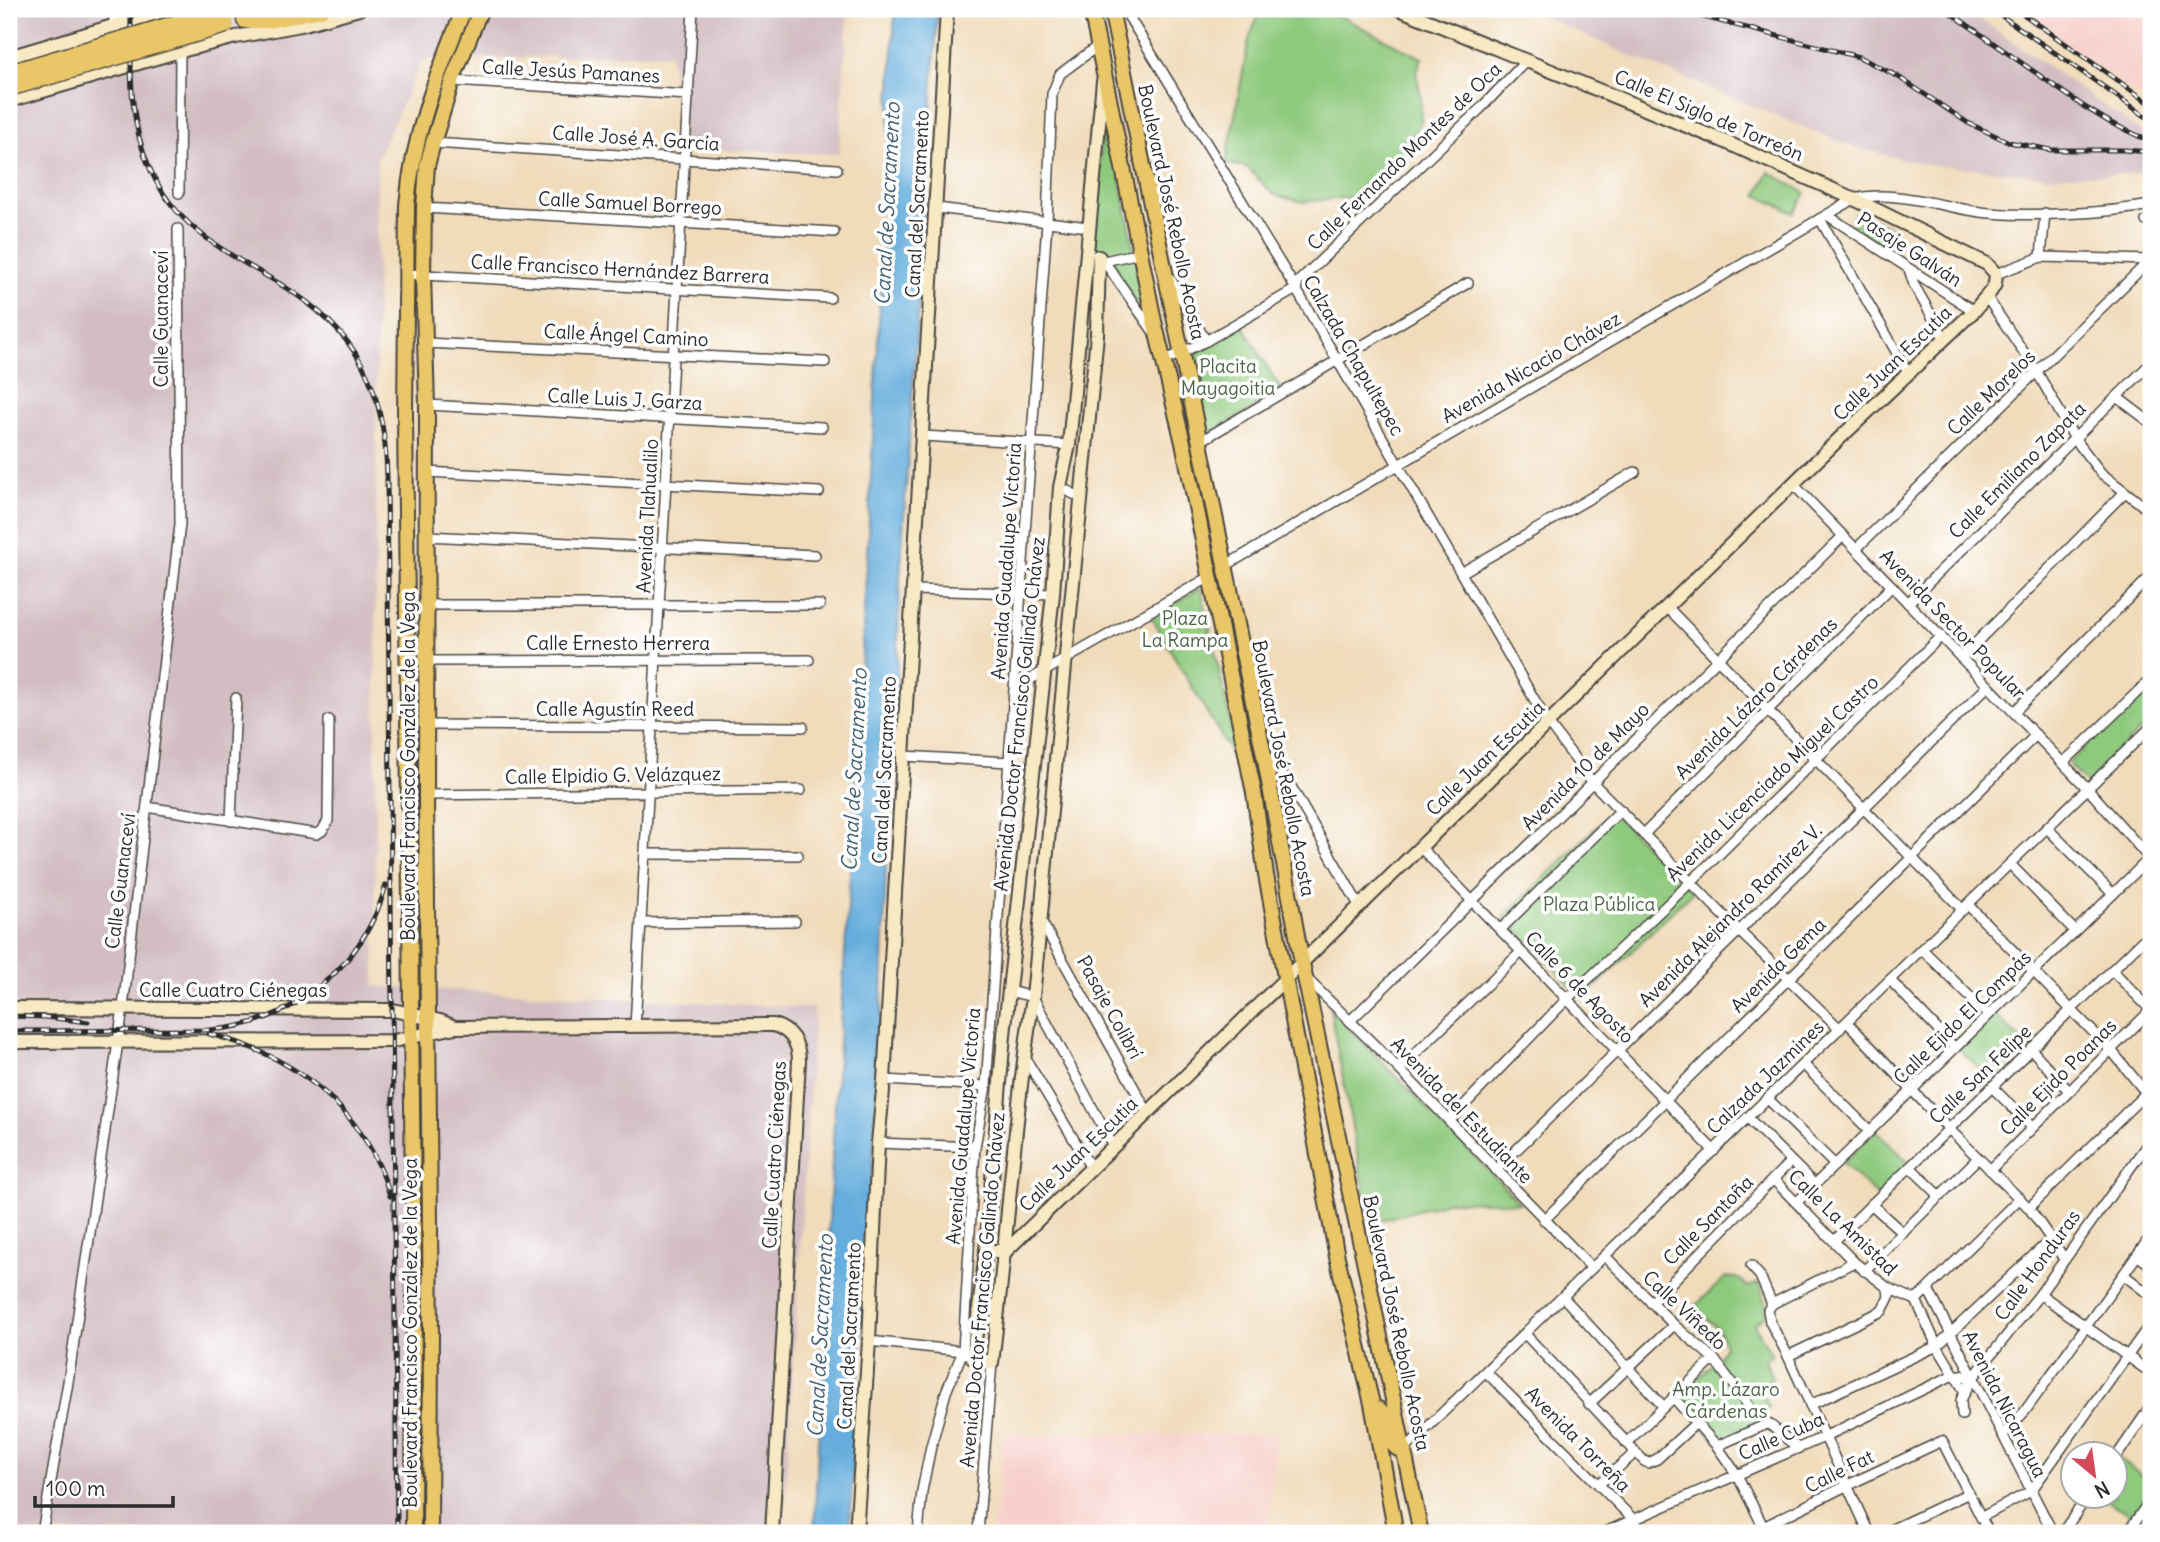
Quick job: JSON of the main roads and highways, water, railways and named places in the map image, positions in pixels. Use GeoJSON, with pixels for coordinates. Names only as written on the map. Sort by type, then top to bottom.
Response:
{"type":"FeatureCollection","features":[{"type":"Feature","properties":{"kind":"highway"},"geometry":{"type":"LineString","coordinates":[[9,72],[225,9]]}},
{"type":"Feature","properties":{"kind":"highway"},"geometry":{"type":"LineString","coordinates":[[9,88],[282,9]]}},
{"type":"Feature","properties":{"kind":"highway"},"geometry":{"type":"LineString","coordinates":[[245,20],[268,20],[321,9]]}},
{"type":"Feature","properties":{"kind":"main road","name":"Boulevard Francisco González de la Vega"},"geometry":{"type":"LineString","coordinates":[[413,1533],[414,1303],[405,412],[407,205],[416,140],[438,72],[464,9]]}},
{"type":"Feature","properties":{"kind":"main road","name":"Boulevard Francisco González de la Vega"},"geometry":{"type":"LineString","coordinates":[[430,1533],[427,405],[424,208],[427,166],[433,143],[452,81],[481,9]]}},
{"type":"Feature","properties":{"kind":"main road","name":"Boulevard José Rebollo Acosta"},"geometry":{"type":"LineString","coordinates":[[1091,9],[1254,793],[1266,875],[1335,1246],[1372,1405],[1396,1533]]}},
{"type":"Feature","properties":{"kind":"main road","name":"Boulevard José Rebollo Acosta"},"geometry":{"type":"LineString","coordinates":[[1111,9],[1265,760],[1303,970],[1421,1533]]}},
{"type":"Feature","properties":{"kind":"main road"},"geometry":{"type":"LineString","coordinates":[[1194,497],[1201,509],[1213,557],[1225,566]]}},
{"type":"Feature","properties":{"kind":"main road"},"geometry":{"type":"LineString","coordinates":[[1335,1246],[1343,1246],[1354,1254],[1372,1298]]}},
{"type":"Feature","properties":{"kind":"main road"},"geometry":{"type":"LineString","coordinates":[[1372,1405],[1383,1413],[1394,1448],[1404,1451]]}},
{"type":"Feature","properties":{"kind":"main road"},"geometry":{"type":"LineString","coordinates":[[412,1469],[429,1470]]}},
{"type":"Feature","properties":{"kind":"water","name":"Canal de Sacramento"},"geometry":{"type":"Polygon","coordinates":[[[895,9],[938,9],[900,579],[896,705],[887,831],[881,1030],[849,1533],[814,1533],[834,1120],[853,828],[895,9]]]}},
{"type":"Feature","properties":{"kind":"railway"},"geometry":{"type":"LineString","coordinates":[[131,9],[134,112],[143,152],[162,191],[175,209],[206,238],[307,302],[329,321],[348,342],[362,364],[380,415],[387,477],[397,1533]]}},
{"type":"Feature","properties":{"kind":"railway"},"geometry":{"type":"LineString","coordinates":[[1673,9],[1859,57],[1897,76],[1968,123],[2009,142],[2051,150],[2151,152]]}},
{"type":"Feature","properties":{"kind":"railway"},"geometry":{"type":"LineString","coordinates":[[1945,9],[2083,106],[2151,142]]}},
{"type":"Feature","properties":{"kind":"railway"},"geometry":{"type":"LineString","coordinates":[[1992,9],[2151,120]]}},
{"type":"Feature","properties":{"kind":"railway"},"geometry":{"type":"LineString","coordinates":[[2016,9],[2151,104]]}},
{"type":"Feature","properties":{"kind":"railway"},"geometry":{"type":"LineString","coordinates":[[9,1031],[209,1030],[240,1026],[269,1017],[320,986],[342,965],[361,941],[386,885]]}},
{"type":"Feature","properties":{"kind":"railway"},"geometry":{"type":"LineString","coordinates":[[9,1016],[88,1022]]}},
{"type":"Feature","properties":{"kind":"railway"},"geometry":{"type":"LineString","coordinates":[[209,1034],[270,1056],[322,1091],[345,1112],[364,1137],[379,1165],[390,1196]]}},
{"type":"Feature","properties":{"kind":"park label","name":"Placita Mayagoitia"},"geometry":{"type":"Point","coordinates":[1228,377]}},
{"type":"Feature","properties":{"kind":"park label","name":"Plaza La Rampa"},"geometry":{"type":"Point","coordinates":[1185,629]}},
{"type":"Feature","properties":{"kind":"park label","name":"Plaza Pública"},"geometry":{"type":"Point","coordinates":[1599,904]}},
{"type":"Feature","properties":{"kind":"park label","name":"Amp. Lázaro Cárdenas"},"geometry":{"type":"Point","coordinates":[1726,1400]}}]}
